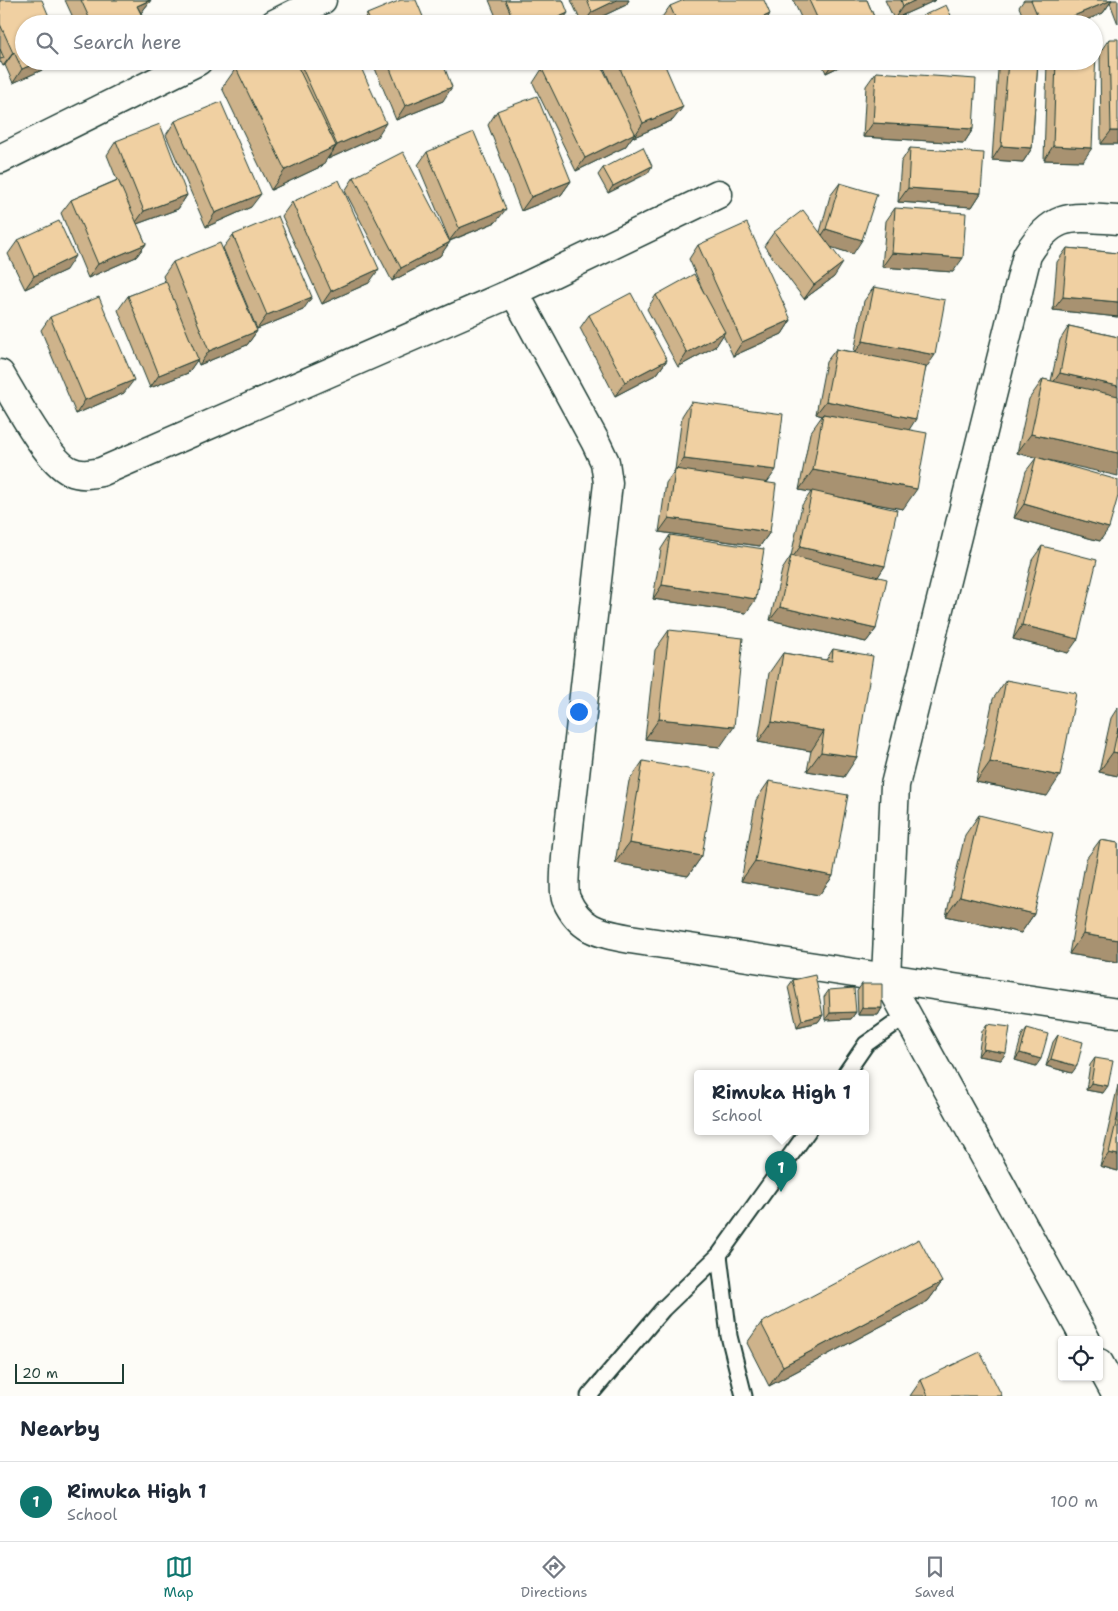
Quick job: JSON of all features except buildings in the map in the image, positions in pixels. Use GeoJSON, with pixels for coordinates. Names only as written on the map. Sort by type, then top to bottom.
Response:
{"type":"FeatureCollection","features":[{"type":"Feature","properties":{"kind":"street"},"geometry":{"type":"LineString","coordinates":[[292,15],[322,0]]}},
{"type":"Feature","properties":{"kind":"street"},"geometry":{"type":"LineString","coordinates":[[0,158],[180,70]]}},
{"type":"Feature","properties":{"kind":"street"},"geometry":{"type":"LineString","coordinates":[[0,374],[50,454],[61,466],[72,472],[85,475],[101,472],[514,292],[718,194]]}},
{"type":"Feature","properties":{"kind":"street"},"geometry":{"type":"LineString","coordinates":[[1084,1336],[886,977],[895,785],[1027,255],[1036,240],[1052,225],[1068,217],[1118,220]]}},
{"type":"Feature","properties":{"kind":"street"},"geometry":{"type":"LineString","coordinates":[[514,292],[595,441],[605,462],[608,484],[570,820],[565,896],[577,918],[600,933],[630,939],[1118,1013]]}},
{"type":"Feature","properties":{"kind":"street"},"geometry":{"type":"LineString","coordinates":[[1103,1370],[1117,1396]]}},
{"type":"Feature","properties":{"kind":"lane"},"geometry":{"type":"LineString","coordinates":[[848,1070],[866,1044],[907,1015]]}},
{"type":"Feature","properties":{"kind":"lane"},"geometry":{"type":"LineString","coordinates":[[589,1396],[663,1309],[720,1255],[805,1135]]}},
{"type":"Feature","properties":{"kind":"lane"},"geometry":{"type":"LineString","coordinates":[[720,1255],[729,1336],[744,1396]]}},
{"type":"Feature","properties":{"kind":"place","name":"Rimuka High 1"},"geometry":{"type":"Point","coordinates":[781,1192]}}]}
